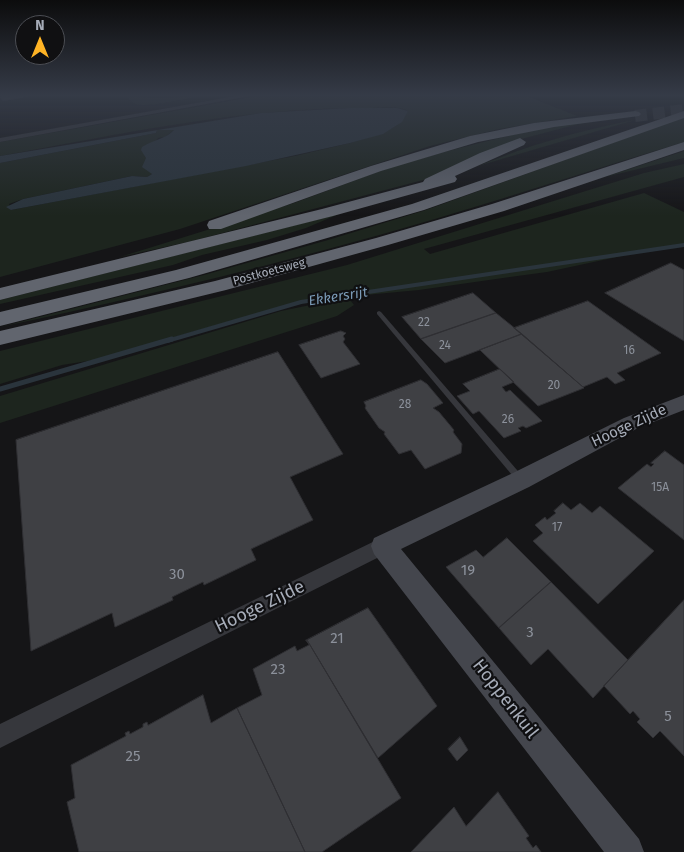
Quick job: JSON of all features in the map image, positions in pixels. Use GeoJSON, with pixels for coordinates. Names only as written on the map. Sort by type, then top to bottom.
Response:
{"type":"FeatureCollection","features":[{"type":"Feature","properties":{"kind":"highway","name":"Postkoetsweg"},"geometry":{"type":"LineString","coordinates":[[0,286],[185,234],[290,200],[387,165],[489,136]]}},
{"type":"Feature","properties":{"kind":"highway","name":"Postkoetsweg"},"geometry":{"type":"LineString","coordinates":[[271,250],[401,196],[507,146],[544,136]]}},
{"type":"Feature","properties":{"kind":"highway","name":"Postkoetsweg"},"geometry":{"type":"LineString","coordinates":[[0,294],[327,213],[600,136]]}},
{"type":"Feature","properties":{"kind":"highway","name":"Postkoetsweg"},"geometry":{"type":"LineString","coordinates":[[0,319],[271,250],[418,207],[622,136]]}},
{"type":"Feature","properties":{"kind":"highway","name":"Postkoetsweg"},"geometry":{"type":"LineString","coordinates":[[0,338],[335,255],[437,226],[684,146]]}},
{"type":"Feature","properties":{"kind":"highway","name":"Postkoetsweg"},"geometry":{"type":"LineString","coordinates":[[534,195],[684,161]]}},
{"type":"Feature","properties":{"kind":"street","name":"Hooge Zijde"},"geometry":{"type":"LineString","coordinates":[[0,736],[383,546],[521,480],[631,423],[684,402]]}},
{"type":"Feature","properties":{"kind":"street","name":"Hoppenkuil"},"geometry":{"type":"LineString","coordinates":[[383,546],[626,852]]}},
{"type":"Feature","properties":{"kind":"lane"},"geometry":{"type":"LineString","coordinates":[[379,313],[521,480]]}},
{"type":"Feature","properties":{"kind":"shaded area"},"geometry":{"type":"Polygon","coordinates":[[[35,136],[111,136],[0,156],[0,142],[35,136]]]}},
{"type":"Feature","properties":{"kind":"shaded area"},"geometry":{"type":"Polygon","coordinates":[[[122,136],[142,136],[0,163],[0,156],[122,136]]]}},
{"type":"Feature","properties":{"kind":"shaded area"},"geometry":{"type":"Polygon","coordinates":[[[142,136],[167,136],[158,138],[145,154],[152,174],[147,177],[132,176],[23,199],[9,204],[11,210],[295,156],[374,136],[472,136],[430,146],[180,229],[0,277],[0,163],[142,136]]]}},
{"type":"Feature","properties":{"kind":"shaded area"},"geometry":{"type":"Polygon","coordinates":[[[165,136],[377,136],[246,166],[11,210],[6,207],[23,199],[132,176],[147,177],[152,174],[142,167],[146,158],[141,150],[142,147],[165,136]]]}},
{"type":"Feature","properties":{"kind":"shaded area"},"geometry":{"type":"Polygon","coordinates":[[[509,136],[533,136],[521,139],[427,179],[192,241],[120,257],[294,203],[391,167],[509,136]]]}},
{"type":"Feature","properties":{"kind":"shaded area"},"geometry":{"type":"Polygon","coordinates":[[[567,136],[581,136],[478,166],[517,151],[567,136]]]}},
{"type":"Feature","properties":{"kind":"shaded area"},"geometry":{"type":"Polygon","coordinates":[[[632,136],[684,136],[684,142],[466,210],[381,234],[164,290],[0,327],[204,275],[426,210],[632,136]]]}},
{"type":"Feature","properties":{"kind":"shaded area"},"geometry":{"type":"Polygon","coordinates":[[[684,151],[684,158],[605,177],[684,151]]]}},
{"type":"Feature","properties":{"kind":"shaded area"},"geometry":{"type":"Polygon","coordinates":[[[684,164],[684,177],[424,249],[430,254],[644,193],[684,212],[684,246],[645,251],[547,272],[419,290],[301,301],[94,360],[62,365],[0,384],[0,351],[347,265],[644,173],[684,164]]]}},
{"type":"Feature","properties":{"kind":"shaded area"},"geometry":{"type":"Polygon","coordinates":[[[339,214],[306,228],[267,240],[202,255],[173,265],[0,304],[0,300],[339,214]]]}},
{"type":"Feature","properties":{"kind":"shaded area"},"geometry":{"type":"Polygon","coordinates":[[[335,300],[351,301],[354,305],[337,316],[0,423],[0,396],[281,311],[335,300]]]}},
{"type":"Feature","properties":{"kind":"building"},"geometry":{"type":"Polygon","coordinates":[[[671,263],[684,270],[684,341],[605,293],[671,263]]]}},
{"type":"Feature","properties":{"kind":"building"},"geometry":{"type":"Polygon","coordinates":[[[473,293],[496,313],[421,339],[402,317],[473,293]]]}},
{"type":"Feature","properties":{"kind":"building"},"geometry":{"type":"Polygon","coordinates":[[[588,301],[661,353],[617,373],[625,380],[615,384],[607,377],[583,387],[514,328],[588,301]]]}},
{"type":"Feature","properties":{"kind":"building"},"geometry":{"type":"Polygon","coordinates":[[[496,313],[522,334],[445,363],[421,339],[496,313]]]}},
{"type":"Feature","properties":{"kind":"building"},"geometry":{"type":"Polygon","coordinates":[[[341,331],[346,333],[343,336],[345,339],[343,342],[360,364],[321,378],[299,345],[341,331]]]}},
{"type":"Feature","properties":{"kind":"building"},"geometry":{"type":"Polygon","coordinates":[[[522,334],[584,388],[538,406],[480,350],[522,334]]]}},
{"type":"Feature","properties":{"kind":"building"},"geometry":{"type":"Polygon","coordinates":[[[278,352],[343,454],[290,477],[313,520],[251,549],[256,560],[204,585],[203,582],[172,597],[173,600],[115,627],[112,613],[31,651],[16,440],[278,352]]]}},
{"type":"Feature","properties":{"kind":"building"},"geometry":{"type":"Polygon","coordinates":[[[500,369],[514,382],[502,387],[506,392],[510,390],[542,421],[526,428],[523,426],[518,428],[521,431],[504,438],[479,411],[473,414],[457,396],[470,391],[463,384],[500,369]]]}},
{"type":"Feature","properties":{"kind":"building"},"geometry":{"type":"Polygon","coordinates":[[[421,380],[427,384],[443,403],[433,408],[439,412],[454,430],[453,432],[462,444],[461,453],[425,469],[411,450],[399,454],[384,434],[385,432],[379,428],[365,408],[364,402],[421,380]]]}},
{"type":"Feature","properties":{"kind":"building"},"geometry":{"type":"Polygon","coordinates":[[[665,451],[684,465],[684,540],[618,488],[647,464],[651,467],[654,464],[651,463],[665,451]]]}},
{"type":"Feature","properties":{"kind":"building"},"geometry":{"type":"Polygon","coordinates":[[[563,503],[571,510],[580,503],[592,513],[600,506],[654,551],[598,604],[533,541],[543,533],[535,525],[545,517],[547,520],[556,513],[554,511],[563,503]]]}},
{"type":"Feature","properties":{"kind":"building"},"geometry":{"type":"Polygon","coordinates":[[[507,538],[551,582],[499,628],[446,567],[476,550],[483,557],[507,538]]]}},
{"type":"Feature","properties":{"kind":"building"},"geometry":{"type":"Polygon","coordinates":[[[551,582],[628,660],[593,698],[548,649],[531,665],[499,628],[551,582]]]}},
{"type":"Feature","properties":{"kind":"building"},"geometry":{"type":"Polygon","coordinates":[[[684,600],[684,756],[660,731],[653,738],[637,722],[640,719],[633,711],[630,714],[604,686],[684,600]]]}},
{"type":"Feature","properties":{"kind":"building"},"geometry":{"type":"Polygon","coordinates":[[[368,608],[437,706],[378,758],[307,640],[368,608]]]}},
{"type":"Feature","properties":{"kind":"building"},"geometry":{"type":"Polygon","coordinates":[[[306,640],[401,798],[322,852],[305,852],[237,708],[262,695],[253,669],[295,646],[297,651],[309,645],[306,640]]]}},
{"type":"Feature","properties":{"kind":"building"},"geometry":{"type":"Polygon","coordinates":[[[203,695],[211,723],[237,708],[305,852],[79,852],[67,802],[75,798],[71,765],[126,736],[125,733],[129,731],[130,734],[143,727],[143,724],[147,722],[148,725],[203,695]]]}},
{"type":"Feature","properties":{"kind":"building"},"geometry":{"type":"Polygon","coordinates":[[[460,737],[468,750],[457,761],[448,749],[460,737]]]}},
{"type":"Feature","properties":{"kind":"building"},"geometry":{"type":"Polygon","coordinates":[[[498,792],[529,836],[526,838],[533,848],[536,845],[541,852],[411,852],[454,807],[466,826],[498,792]]]}},
{"type":"Feature","properties":{"kind":"waterway","name":"Ekkersrijt"},"geometry":{"type":"LineString","coordinates":[[167,341],[301,302],[684,245]]}},
{"type":"Feature","properties":{"kind":"waterway","name":"Ekkersrijt"},"geometry":{"type":"LineString","coordinates":[[0,389],[172,339]]}}]}
